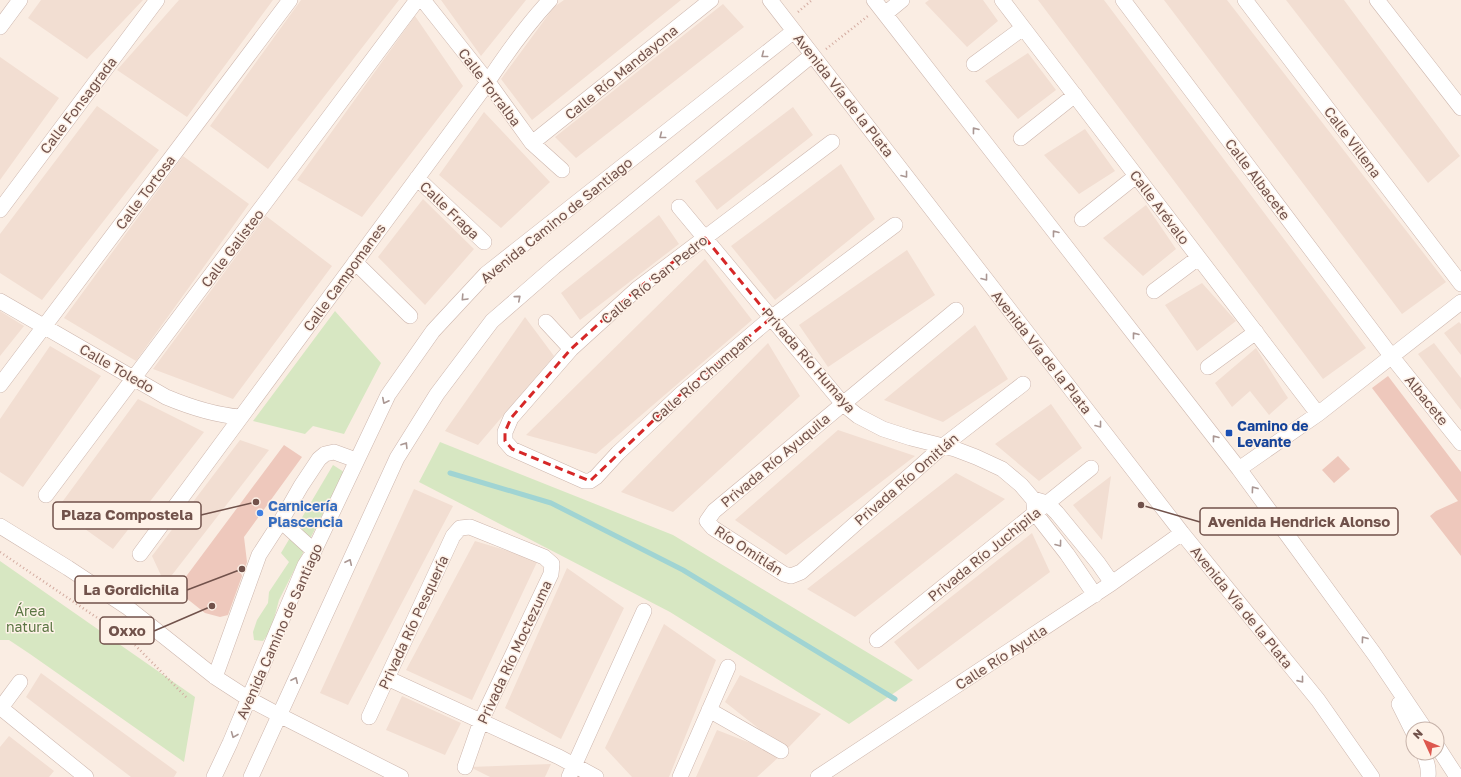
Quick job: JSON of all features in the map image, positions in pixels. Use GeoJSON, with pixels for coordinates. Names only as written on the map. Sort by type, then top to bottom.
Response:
{"type":"FeatureCollection","features":[{"type":"Feature","properties":{"kind":"street"},"geometry":{"type":"LineString","coordinates":[[0,27],[20,0]]}},
{"type":"Feature","properties":{"kind":"street","name":"Calle Fonsagrada"},"geometry":{"type":"LineString","coordinates":[[0,210],[157,0]]}},
{"type":"Feature","properties":{"kind":"street","name":"Calle Galisteo"},"geometry":{"type":"LineString","coordinates":[[46,495],[417,0]]}},
{"type":"Feature","properties":{"kind":"street","name":"Calle Torralba"},"geometry":{"type":"LineString","coordinates":[[423,0],[488,82],[532,143],[562,170]]}},
{"type":"Feature","properties":{"kind":"street","name":"Calle Campomanes"},"geometry":{"type":"LineString","coordinates":[[140,554],[488,82],[511,46],[534,17],[550,0]]}},
{"type":"Feature","properties":{"kind":"street","name":"Calle Río Mandayona"},"geometry":{"type":"LineString","coordinates":[[532,143],[711,0]]}},
{"type":"Feature","properties":{"kind":"street","name":"Avenida Vía de la Plata"},"geometry":{"type":"LineString","coordinates":[[770,0],[1182,533],[1382,777]]}},
{"type":"Feature","properties":{"kind":"street"},"geometry":{"type":"LineString","coordinates":[[902,0],[880,7],[1239,469],[1375,655],[1420,721]]}},
{"type":"Feature","properties":{"kind":"street","name":"Calle Arévalo"},"geometry":{"type":"LineString","coordinates":[[1002,0],[1318,414]]}},
{"type":"Feature","properties":{"kind":"street","name":"Calle Albacete"},"geometry":{"type":"LineString","coordinates":[[1124,0],[1392,357]]}},
{"type":"Feature","properties":{"kind":"street","name":"Calle Villena"},"geometry":{"type":"LineString","coordinates":[[1245,0],[1461,284]]}},
{"type":"Feature","properties":{"kind":"street"},"geometry":{"type":"LineString","coordinates":[[1377,0],[1461,108]]}},
{"type":"Feature","properties":{"kind":"street","name":"Calle Tortosa"},"geometry":{"type":"LineString","coordinates":[[0,385],[285,2]]}},
{"type":"Feature","properties":{"kind":"street"},"geometry":{"type":"LineString","coordinates":[[974,64],[1023,28]]}},
{"type":"Feature","properties":{"kind":"street","name":"Avenida Camino de Santiago"},"geometry":{"type":"LineString","coordinates":[[214,777],[249,699],[305,565],[314,551],[356,460],[392,389],[433,331],[486,274],[794,31]]}},
{"type":"Feature","properties":{"kind":"street"},"geometry":{"type":"LineString","coordinates":[[251,777],[397,458],[437,394],[492,321],[554,267],[814,56]]}},
{"type":"Feature","properties":{"kind":"street"},"geometry":{"type":"LineString","coordinates":[[1021,138],[1074,95]]}},
{"type":"Feature","properties":{"kind":"street","name":"Calle Río San Pedro"},"geometry":{"type":"LineString","coordinates":[[505,441],[505,432],[512,418],[571,348],[637,289],[832,142]]}},
{"type":"Feature","properties":{"kind":"street"},"geometry":{"type":"LineString","coordinates":[[1082,219],[1136,176]]}},
{"type":"Feature","properties":{"kind":"street","name":"Calle Fraga"},"geometry":{"type":"LineString","coordinates":[[417,178],[484,242]]}},
{"type":"Feature","properties":{"kind":"street","name":"Privada Río Humaya"},"geometry":{"type":"LineString","coordinates":[[679,207],[843,404],[858,416],[883,429],[976,457],[1002,469],[1021,485],[1038,505],[1067,554],[1095,595]]}},
{"type":"Feature","properties":{"kind":"street","name":"Calle Río Chumpan"},"geometry":{"type":"LineString","coordinates":[[505,441],[512,449],[584,481],[590,481],[596,477],[618,453],[681,394],[771,318],[895,225]]}},
{"type":"Feature","properties":{"kind":"street"},"geometry":{"type":"LineString","coordinates":[[1154,291],[1198,258]]}},
{"type":"Feature","properties":{"kind":"street"},"geometry":{"type":"LineString","coordinates":[[355,262],[410,316]]}},
{"type":"Feature","properties":{"kind":"street","name":"Calle Toledo"},"geometry":{"type":"LineString","coordinates":[[0,301],[166,397],[225,416],[240,417]]}},
{"type":"Feature","properties":{"kind":"street"},"geometry":{"type":"LineString","coordinates":[[1239,469],[1318,414],[1461,302]]}},
{"type":"Feature","properties":{"kind":"street","name":"Privada Río Ayuquila"},"geometry":{"type":"LineString","coordinates":[[707,522],[714,511],[956,310]]}},
{"type":"Feature","properties":{"kind":"street"},"geometry":{"type":"LineString","coordinates":[[546,322],[571,348]]}},
{"type":"Feature","properties":{"kind":"street"},"geometry":{"type":"LineString","coordinates":[[1208,367],[1256,332]]}},
{"type":"Feature","properties":{"kind":"street","name":"Albacete"},"geometry":{"type":"LineString","coordinates":[[1392,357],[1461,443]]}},
{"type":"Feature","properties":{"kind":"street","name":"Privada Río Omitlán"},"geometry":{"type":"LineString","coordinates":[[791,576],[801,572],[943,446],[1024,384]]}},
{"type":"Feature","properties":{"kind":"street"},"geometry":{"type":"LineString","coordinates":[[215,677],[259,555],[281,522],[300,486],[319,459],[325,454],[334,452],[356,460]]}},
{"type":"Feature","properties":{"kind":"street","name":"Privada Río Juchipila"},"geometry":{"type":"LineString","coordinates":[[877,640],[1038,505],[1091,468]]}},
{"type":"Feature","properties":{"kind":"street","name":"Privada Río Humaya"},"geometry":{"type":"LineString","coordinates":[[1038,505],[1057,513],[1098,562],[1112,584]]}},
{"type":"Feature","properties":{"kind":"street"},"geometry":{"type":"LineString","coordinates":[[281,522],[314,551]]}},
{"type":"Feature","properties":{"kind":"street","name":"Río Omitlán"},"geometry":{"type":"LineString","coordinates":[[707,522],[713,528],[784,574],[791,576]]}},
{"type":"Feature","properties":{"kind":"street"},"geometry":{"type":"LineString","coordinates":[[0,526],[127,607],[215,677],[249,699],[401,777]]}},
{"type":"Feature","properties":{"kind":"street","name":"Privada Río Moctezuma"},"geometry":{"type":"LineString","coordinates":[[460,528],[470,527],[544,557],[552,564],[551,574],[481,721],[465,767]]}},
{"type":"Feature","properties":{"kind":"street","name":"Privada Río Pesquería"},"geometry":{"type":"LineString","coordinates":[[369,717],[453,536],[460,528]]}},
{"type":"Feature","properties":{"kind":"street","name":"Calle Río Ayutla"},"geometry":{"type":"LineString","coordinates":[[818,777],[1112,584],[1182,533]]}},
{"type":"Feature","properties":{"kind":"street"},"geometry":{"type":"LineString","coordinates":[[571,771],[644,611]]}},
{"type":"Feature","properties":{"kind":"street"},"geometry":{"type":"LineString","coordinates":[[1375,655],[1408,721]]}},
{"type":"Feature","properties":{"kind":"street"},"geometry":{"type":"LineString","coordinates":[[680,777],[728,667]]}},
{"type":"Feature","properties":{"kind":"street"},"geometry":{"type":"LineString","coordinates":[[387,678],[481,721],[571,771],[596,777]]}},
{"type":"Feature","properties":{"kind":"street"},"geometry":{"type":"LineString","coordinates":[[20,682],[0,708],[82,776]]}},
{"type":"Feature","properties":{"kind":"street","name":"Avenida Vía de la Plata"},"geometry":{"type":"LineString","coordinates":[[1318,700],[1372,777]]}},
{"type":"Feature","properties":{"kind":"street"},"geometry":{"type":"LineString","coordinates":[[709,710],[781,751]]}},
{"type":"Feature","properties":{"kind":"street"},"geometry":{"type":"LineString","coordinates":[[1445,758],[1457,777]]}},
{"type":"Feature","properties":{"kind":"street"},"geometry":{"type":"LineString","coordinates":[[1426,761],[1429,771],[1428,777]]}},
{"type":"Feature","properties":{"kind":"path"},"geometry":{"type":"LineString","coordinates":[[814,56],[880,7]]}},
{"type":"Feature","properties":{"kind":"path"},"geometry":{"type":"LineString","coordinates":[[0,552],[130,640],[187,698]]}},
{"type":"Feature","properties":{"kind":"highlighted area"},"geometry":{"type":"Polygon","coordinates":[[[705,238],[771,318],[681,394],[590,481],[512,449],[505,441],[505,432],[511,418],[571,349],[637,289],[705,238]]]}},
{"type":"Feature","properties":{"kind":"shaded area"},"geometry":{"type":"Polygon","coordinates":[[[41,0],[143,0],[87,59],[28,18],[41,0]]]}},
{"type":"Feature","properties":{"kind":"shaded area"},"geometry":{"type":"Polygon","coordinates":[[[179,0],[273,0],[187,117],[117,70],[179,0]]]}},
{"type":"Feature","properties":{"kind":"shaded area"},"geometry":{"type":"Polygon","coordinates":[[[301,0],[399,0],[268,169],[210,126],[301,0]]]}},
{"type":"Feature","properties":{"kind":"shaded area"},"geometry":{"type":"Polygon","coordinates":[[[441,0],[526,0],[481,56],[441,0]]]}},
{"type":"Feature","properties":{"kind":"shaded area"},"geometry":{"type":"Polygon","coordinates":[[[564,0],[681,0],[532,120],[501,79],[554,7],[564,0]]]}},
{"type":"Feature","properties":{"kind":"shaded area"},"geometry":{"type":"Polygon","coordinates":[[[929,0],[983,0],[998,21],[967,47],[925,3],[929,0]]]}},
{"type":"Feature","properties":{"kind":"shaded area"},"geometry":{"type":"Polygon","coordinates":[[[1038,0],[1104,0],[1366,348],[1323,379],[1038,0]]]}},
{"type":"Feature","properties":{"kind":"shaded area"},"geometry":{"type":"Polygon","coordinates":[[[1164,0],[1227,0],[1446,282],[1402,314],[1164,0]]]}},
{"type":"Feature","properties":{"kind":"shaded area"},"geometry":{"type":"Polygon","coordinates":[[[1286,0],[1344,0],[1460,156],[1428,183],[1286,0]]]}},
{"type":"Feature","properties":{"kind":"shaded area"},"geometry":{"type":"Polygon","coordinates":[[[723,4],[744,27],[576,158],[555,137],[723,4]]]}},
{"type":"Feature","properties":{"kind":"shaded area"},"geometry":{"type":"Polygon","coordinates":[[[415,16],[463,86],[362,217],[297,180],[415,16]]]}},
{"type":"Feature","properties":{"kind":"shaded area"},"geometry":{"type":"Polygon","coordinates":[[[1028,53],[1056,90],[1018,119],[985,81],[1028,53]]]}},
{"type":"Feature","properties":{"kind":"shaded area"},"geometry":{"type":"Polygon","coordinates":[[[0,57],[59,98],[0,180],[0,57]]]}},
{"type":"Feature","properties":{"kind":"shaded area"},"geometry":{"type":"Polygon","coordinates":[[[97,106],[159,150],[42,300],[0,273],[0,234],[97,106]]]}},
{"type":"Feature","properties":{"kind":"shaded area"},"geometry":{"type":"Polygon","coordinates":[[[793,107],[813,135],[717,210],[695,181],[793,107]]]}},
{"type":"Feature","properties":{"kind":"shaded area"},"geometry":{"type":"Polygon","coordinates":[[[484,112],[550,182],[501,228],[439,175],[484,112]]]}},
{"type":"Feature","properties":{"kind":"shaded area"},"geometry":{"type":"Polygon","coordinates":[[[1085,129],[1115,171],[1079,194],[1044,155],[1085,129]]]}},
{"type":"Feature","properties":{"kind":"shaded area"},"geometry":{"type":"Polygon","coordinates":[[[183,156],[249,204],[136,361],[64,318],[183,156]]]}},
{"type":"Feature","properties":{"kind":"shaded area"},"geometry":{"type":"Polygon","coordinates":[[[841,164],[875,219],[775,300],[731,246],[841,164]]]}},
{"type":"Feature","properties":{"kind":"shaded area"},"geometry":{"type":"Polygon","coordinates":[[[423,199],[474,249],[425,305],[378,257],[423,199]]]}},
{"type":"Feature","properties":{"kind":"shaded area"},"geometry":{"type":"Polygon","coordinates":[[[1146,205],[1176,249],[1143,276],[1103,238],[1146,205]]]}},
{"type":"Feature","properties":{"kind":"shaded area"},"geometry":{"type":"Polygon","coordinates":[[[659,215],[679,244],[580,320],[561,293],[659,215]]]}},
{"type":"Feature","properties":{"kind":"shaded area"},"geometry":{"type":"Polygon","coordinates":[[[266,216],[332,266],[233,399],[153,369],[266,216]]]}},
{"type":"Feature","properties":{"kind":"shaded area"},"geometry":{"type":"Polygon","coordinates":[[[907,250],[935,295],[828,367],[799,325],[907,250]]]}},
{"type":"Feature","properties":{"kind":"shaded area"},"geometry":{"type":"Polygon","coordinates":[[[705,259],[752,320],[596,454],[526,435],[705,259]]]}},
{"type":"Feature","properties":{"kind":"shaded area"},"geometry":{"type":"Polygon","coordinates":[[[1202,283],[1236,321],[1197,351],[1165,305],[1202,283]]]}},
{"type":"Feature","properties":{"kind":"shaded area"},"geometry":{"type":"Polygon","coordinates":[[[0,311],[24,326],[0,356],[0,311]]]}},
{"type":"Feature","properties":{"kind":"shaded area"},"geometry":{"type":"Polygon","coordinates":[[[525,317],[554,356],[478,445],[445,431],[525,317]]]}},
{"type":"Feature","properties":{"kind":"shaded area"},"geometry":{"type":"Polygon","coordinates":[[[1459,322],[1461,324],[1461,355],[1444,333],[1459,322]]]}},
{"type":"Feature","properties":{"kind":"shaded area"},"geometry":{"type":"Polygon","coordinates":[[[975,325],[1008,379],[943,422],[884,400],[975,325]]]}},
{"type":"Feature","properties":{"kind":"shaded area"},"geometry":{"type":"Polygon","coordinates":[[[768,343],[800,396],[673,512],[621,492],[768,343]]]}},
{"type":"Feature","properties":{"kind":"shaded area"},"geometry":{"type":"Polygon","coordinates":[[[1434,343],[1461,378],[1461,410],[1418,354],[1434,343]]]}},
{"type":"Feature","properties":{"kind":"shaded area"},"geometry":{"type":"Polygon","coordinates":[[[50,346],[101,376],[23,487],[0,472],[0,419],[50,346]]]}},
{"type":"Feature","properties":{"kind":"shaded area"},"geometry":{"type":"Polygon","coordinates":[[[1256,348],[1288,398],[1269,415],[1250,391],[1232,407],[1215,383],[1256,348]]]}},
{"type":"Feature","properties":{"kind":"shaded area"},"geometry":{"type":"Polygon","coordinates":[[[138,399],[204,432],[113,549],[57,509],[138,399]]]}},
{"type":"Feature","properties":{"kind":"shaded area"},"geometry":{"type":"Polygon","coordinates":[[[1051,404],[1082,448],[1039,481],[995,444],[1051,404]]]}},
{"type":"Feature","properties":{"kind":"shaded area"},"geometry":{"type":"Polygon","coordinates":[[[838,430],[915,456],[786,555],[735,520],[838,430]]]}},
{"type":"Feature","properties":{"kind":"shaded area"},"geometry":{"type":"Polygon","coordinates":[[[240,440],[269,450],[165,584],[152,556],[240,440]]]}},
{"type":"Feature","properties":{"kind":"shaded area"},"geometry":{"type":"Polygon","coordinates":[[[956,473],[1005,499],[855,617],[807,589],[956,473]]]}},
{"type":"Feature","properties":{"kind":"shaded area"},"geometry":{"type":"Polygon","coordinates":[[[1111,476],[1102,540],[1073,505],[1111,476]]]}},
{"type":"Feature","properties":{"kind":"shaded area"},"geometry":{"type":"Polygon","coordinates":[[[414,489],[453,506],[348,705],[320,693],[414,489]]]}},
{"type":"Feature","properties":{"kind":"shaded area"},"geometry":{"type":"Polygon","coordinates":[[[1032,533],[1050,572],[918,670],[894,642],[1032,533]]]}},
{"type":"Feature","properties":{"kind":"shaded area"},"geometry":{"type":"Polygon","coordinates":[[[475,541],[538,560],[472,700],[406,670],[475,541]]]}},
{"type":"Feature","properties":{"kind":"shaded area"},"geometry":{"type":"Polygon","coordinates":[[[567,568],[624,608],[561,739],[505,708],[567,568]]]}},
{"type":"Feature","properties":{"kind":"shaded area"},"geometry":{"type":"Polygon","coordinates":[[[664,624],[716,660],[669,777],[632,777],[605,748],[664,624]]]}},
{"type":"Feature","properties":{"kind":"shaded area"},"geometry":{"type":"Polygon","coordinates":[[[41,673],[177,772],[174,777],[131,777],[26,697],[41,673]]]}},
{"type":"Feature","properties":{"kind":"shaded area"},"geometry":{"type":"Polygon","coordinates":[[[740,675],[821,714],[786,750],[725,702],[740,675]]]}},
{"type":"Feature","properties":{"kind":"shaded area"},"geometry":{"type":"Polygon","coordinates":[[[402,696],[461,723],[445,755],[386,730],[402,696]]]}},
{"type":"Feature","properties":{"kind":"shaded area"},"geometry":{"type":"Polygon","coordinates":[[[717,730],[781,755],[757,777],[696,777],[717,730]]]}},
{"type":"Feature","properties":{"kind":"shaded area"},"geometry":{"type":"Polygon","coordinates":[[[9,736],[54,771],[49,777],[0,777],[0,747],[9,736]]]}},
{"type":"Feature","properties":{"kind":"shaded area"},"geometry":{"type":"Polygon","coordinates":[[[551,764],[545,777],[490,777],[470,767],[551,764]]]}},
{"type":"Feature","properties":{"kind":"green space"},"geometry":{"type":"Polygon","coordinates":[[[335,311],[381,363],[344,434],[313,426],[305,434],[253,421],[335,311]]]}},
{"type":"Feature","properties":{"kind":"green space"},"geometry":{"type":"Polygon","coordinates":[[[440,442],[673,535],[913,680],[849,724],[670,612],[419,482],[440,442]]]}},
{"type":"Feature","properties":{"kind":"green space"},"geometry":{"type":"Polygon","coordinates":[[[333,465],[344,472],[279,600],[271,630],[263,641],[254,640],[253,632],[257,620],[268,603],[269,592],[289,562],[281,553],[333,465]]]}},
{"type":"Feature","properties":{"kind":"green space","name":"Área natural"},"geometry":{"type":"Polygon","coordinates":[[[0,561],[195,697],[184,762],[9,640],[0,640],[0,561]]]}},
{"type":"Feature","properties":{"kind":"building"},"geometry":{"type":"Polygon","coordinates":[[[1388,376],[1461,472],[1461,556],[1430,516],[1436,511],[1458,501],[1372,388],[1388,376]]]}},
{"type":"Feature","properties":{"kind":"building"},"geometry":{"type":"Polygon","coordinates":[[[284,445],[302,457],[244,537],[247,562],[244,571],[241,573],[242,576],[228,615],[220,617],[205,613],[176,590],[284,445]]]}},
{"type":"Feature","properties":{"kind":"building"},"geometry":{"type":"Polygon","coordinates":[[[1338,456],[1350,469],[1334,483],[1322,470],[1338,456]]]}},
{"type":"Feature","properties":{"kind":"waterway"},"geometry":{"type":"LineString","coordinates":[[450,473],[551,503],[683,570],[895,699]]}},
{"type":"Feature","properties":{"kind":"place","name":"Camino de Levante"},"geometry":{"type":"Point","coordinates":[1229,433]}},
{"type":"Feature","properties":{"kind":"place","name":"Plaza Compostela"},"geometry":{"type":"Point","coordinates":[256,502]}},
{"type":"Feature","properties":{"kind":"place","name":"Avenida Hendrick Alonso"},"geometry":{"type":"Point","coordinates":[1141,505]}},
{"type":"Feature","properties":{"kind":"place","name":"Carnicería Plascencia"},"geometry":{"type":"Point","coordinates":[260,513]}},
{"type":"Feature","properties":{"kind":"place","name":"La Gordichila"},"geometry":{"type":"Point","coordinates":[242,569]}},
{"type":"Feature","properties":{"kind":"place","name":"Oxxo"},"geometry":{"type":"Point","coordinates":[212,606]}}]}
